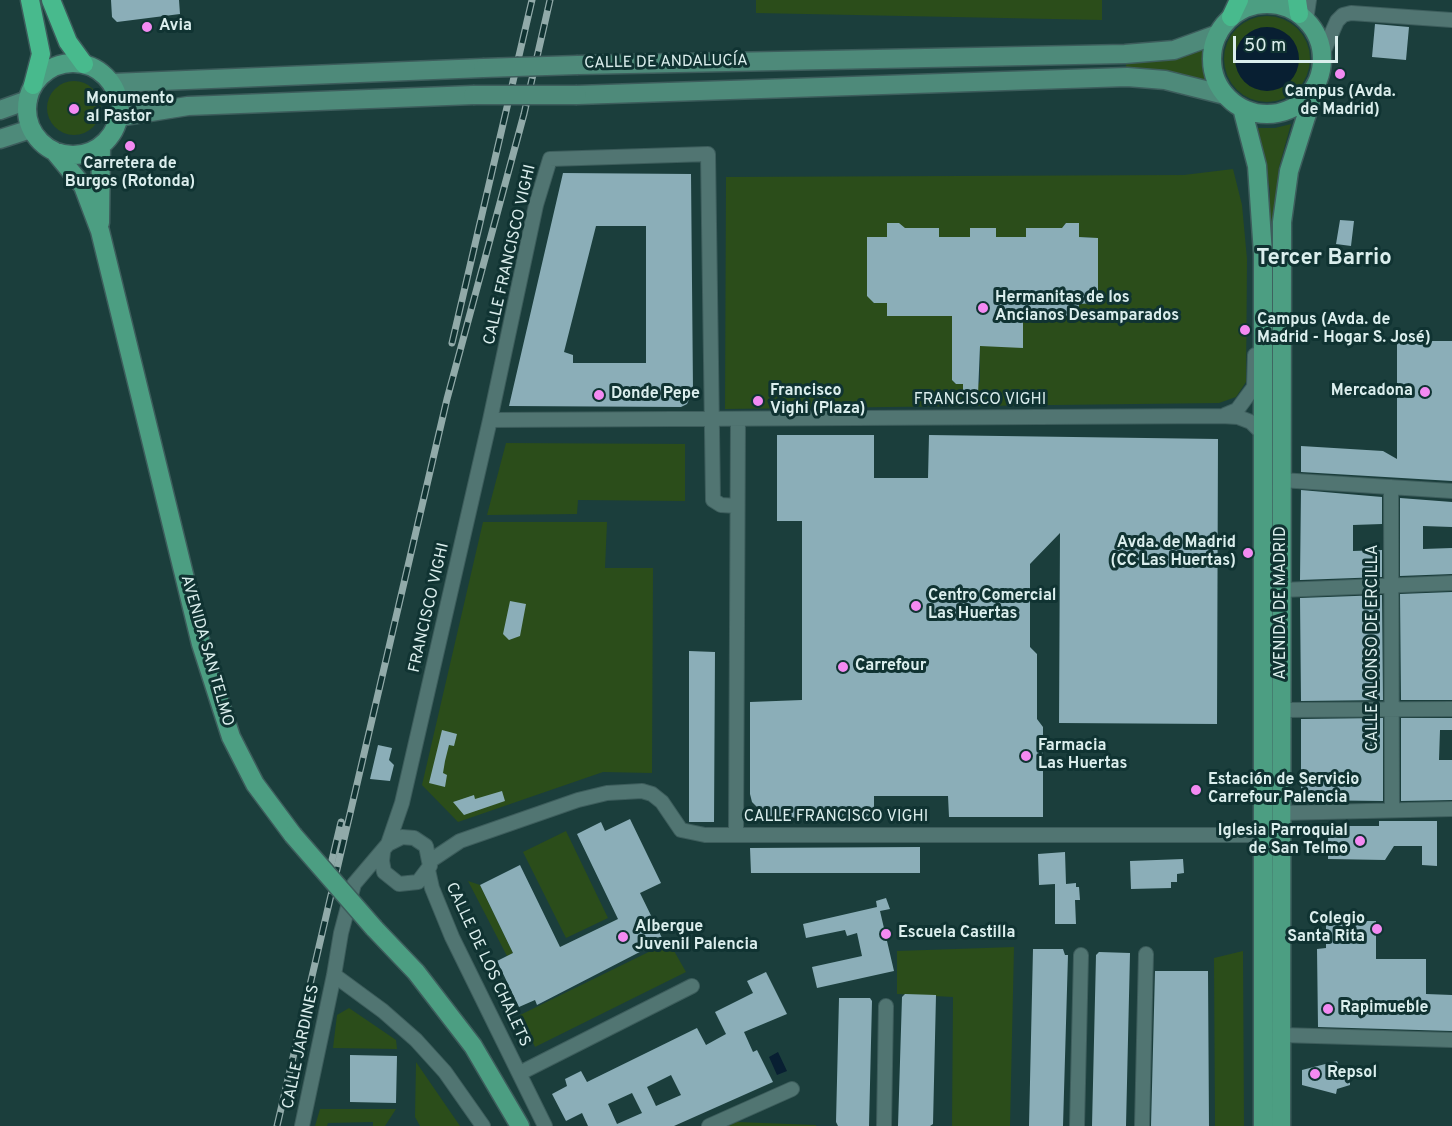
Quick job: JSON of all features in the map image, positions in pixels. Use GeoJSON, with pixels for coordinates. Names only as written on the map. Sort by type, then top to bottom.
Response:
{"type":"FeatureCollection","features":[{"type":"Feature","properties":{"kind":"highway"},"geometry":{"type":"LineString","coordinates":[[30,0],[41,54],[30,93]]}},
{"type":"Feature","properties":{"kind":"highway"},"geometry":{"type":"LineString","coordinates":[[51,0],[68,42],[84,64]]}},
{"type":"Feature","properties":{"kind":"highway"},"geometry":{"type":"LineString","coordinates":[[1231,17],[1239,0]]}},
{"type":"Feature","properties":{"kind":"main road"},"geometry":{"type":"LineString","coordinates":[[1257,5],[1303,9],[1317,36],[1322,55],[1322,70],[1316,85],[1306,99],[1292,109],[1277,114],[1258,114],[1242,108],[1225,95],[1216,81],[1212,66],[1213,50],[1218,34],[1231,17],[1257,5]]}},
{"type":"Feature","properties":{"kind":"main road","name":"CALLE DE ANDALUCÍA"},"geometry":{"type":"LineString","coordinates":[[112,83],[578,65],[1125,54],[1174,50],[1218,34]]}},
{"type":"Feature","properties":{"kind":"main road"},"geometry":{"type":"LineString","coordinates":[[0,110],[30,93],[43,74],[55,66],[69,62],[84,64],[99,70],[112,83],[117,94],[119,117],[116,128],[101,146],[78,155],[54,151],[40,142],[32,129],[27,115],[30,93]]}},
{"type":"Feature","properties":{"kind":"main road","name":"CALLE DE ANDALUCÍA"},"geometry":{"type":"LineString","coordinates":[[119,117],[188,106],[473,95],[578,95],[1127,77],[1165,80],[1225,95]]}},
{"type":"Feature","properties":{"kind":"main road","name":"AVENIDA DE MADRID"},"geometry":{"type":"LineString","coordinates":[[1281,1126],[1282,222],[1289,171],[1316,85]]}},
{"type":"Feature","properties":{"kind":"main road","name":"AVENIDA DE MADRID"},"geometry":{"type":"LineString","coordinates":[[1242,108],[1257,166],[1263,303],[1263,1126]]}},
{"type":"Feature","properties":{"kind":"main road"},"geometry":{"type":"LineString","coordinates":[[0,139],[32,129]]}},
{"type":"Feature","properties":{"kind":"main road","name":"AVENIDA SAN TELMO"},"geometry":{"type":"LineString","coordinates":[[100,231],[101,146]]}},
{"type":"Feature","properties":{"kind":"main road","name":"AVENIDA SAN TELMO"},"geometry":{"type":"LineString","coordinates":[[54,151],[83,186],[100,231],[201,644],[231,737],[255,784],[292,835],[416,972],[473,1046],[520,1126]]}},
{"type":"Feature","properties":{"kind":"street"},"geometry":{"type":"LineString","coordinates":[[1322,55],[1337,21],[1343,15],[1351,13],[1452,20]]}},
{"type":"Feature","properties":{"kind":"street","name":"CALLE FRANCISCO VIGHI"},"geometry":{"type":"LineString","coordinates":[[490,420],[536,205],[550,159],[708,154],[713,500],[721,505],[737,506]]}},
{"type":"Feature","properties":{"kind":"street"},"geometry":{"type":"LineString","coordinates":[[1222,416],[1237,410],[1254,387],[1254,359],[1263,303]]}},
{"type":"Feature","properties":{"kind":"street","name":"FRANCISCO VIGHI"},"geometry":{"type":"LineString","coordinates":[[738,419],[1222,416],[1238,417],[1251,422],[1264,435]]}},
{"type":"Feature","properties":{"kind":"street"},"geometry":{"type":"LineString","coordinates":[[490,420],[738,419]]}},
{"type":"Feature","properties":{"kind":"street","name":"CALLE FRANCISCO VIGHI"},"geometry":{"type":"LineString","coordinates":[[738,419],[736,834],[1263,835]]}},
{"type":"Feature","properties":{"kind":"street","name":"FRANCISCO VIGHI"},"geometry":{"type":"LineString","coordinates":[[386,848],[402,803],[490,420]]}},
{"type":"Feature","properties":{"kind":"street"},"geometry":{"type":"LineString","coordinates":[[1281,480],[1452,491]]}},
{"type":"Feature","properties":{"kind":"street","name":"CALLE ALONSO DE ERCILLA"},"geometry":{"type":"LineString","coordinates":[[1391,487],[1389,585],[1392,810]]}},
{"type":"Feature","properties":{"kind":"street"},"geometry":{"type":"LineString","coordinates":[[1282,590],[1452,583]]}},
{"type":"Feature","properties":{"kind":"street"},"geometry":{"type":"LineString","coordinates":[[1282,710],[1452,709]]}},
{"type":"Feature","properties":{"kind":"street"},"geometry":{"type":"LineString","coordinates":[[354,884],[386,848],[402,837],[438,843],[460,841],[578,800],[607,793],[642,791],[652,794],[662,802],[681,830],[705,835],[736,834]]}},
{"type":"Feature","properties":{"kind":"street","name":"FRANCISCO VIGHI"},"geometry":{"type":"LineString","coordinates":[[402,803],[405,827],[417,839]]}},
{"type":"Feature","properties":{"kind":"street"},"geometry":{"type":"LineString","coordinates":[[1281,813],[1452,809]]}},
{"type":"Feature","properties":{"kind":"street"},"geometry":{"type":"LineString","coordinates":[[386,848],[382,867],[390,879],[399,884],[410,885],[424,877],[429,866],[429,853],[417,839]]}},
{"type":"Feature","properties":{"kind":"street"},"geometry":{"type":"LineString","coordinates":[[429,866],[460,841]]}},
{"type":"Feature","properties":{"kind":"street","name":"CALLE DE LOS CHALETS"},"geometry":{"type":"LineString","coordinates":[[429,866],[432,888],[452,937],[546,1126]]}},
{"type":"Feature","properties":{"kind":"street"},"geometry":{"type":"LineString","coordinates":[[354,884],[390,879]]}},
{"type":"Feature","properties":{"kind":"street","name":"CALLE JARDINES"},"geometry":{"type":"LineString","coordinates":[[302,1126],[341,933],[354,884]]}},
{"type":"Feature","properties":{"kind":"street"},"geometry":{"type":"LineString","coordinates":[[1142,1126],[1146,954]]}},
{"type":"Feature","properties":{"kind":"street"},"geometry":{"type":"LineString","coordinates":[[1077,1126],[1081,955]]}},
{"type":"Feature","properties":{"kind":"street"},"geometry":{"type":"LineString","coordinates":[[334,975],[383,1011],[416,1040],[445,1072],[483,1126]]}},
{"type":"Feature","properties":{"kind":"street","name":"CALLE DE LOS CHALETS"},"geometry":{"type":"LineString","coordinates":[[520,1073],[692,986]]}},
{"type":"Feature","properties":{"kind":"street"},"geometry":{"type":"LineString","coordinates":[[884,1126],[886,1006]]}},
{"type":"Feature","properties":{"kind":"street"},"geometry":{"type":"LineString","coordinates":[[1281,1035],[1452,1040]]}},
{"type":"Feature","properties":{"kind":"street"},"geometry":{"type":"LineString","coordinates":[[709,1126],[792,1089]]}},
{"type":"Feature","properties":{"kind":"green space"},"geometry":{"type":"Polygon","coordinates":[[[756,0],[1102,0],[1102,20],[756,13],[756,0]]]}},
{"type":"Feature","properties":{"kind":"green space"},"geometry":{"type":"Polygon","coordinates":[[[1267,16],[1291,23],[1303,35],[1310,59],[1303,83],[1291,95],[1267,102],[1243,95],[1231,83],[1224,59],[1231,35],[1243,23],[1267,16]]]}},
{"type":"Feature","properties":{"kind":"green space"},"geometry":{"type":"Polygon","coordinates":[[[1218,34],[1213,50],[1212,66],[1216,81],[1225,95],[1127,77],[1125,54],[1218,34]]]}},
{"type":"Feature","properties":{"kind":"green space"},"geometry":{"type":"Polygon","coordinates":[[[74,81],[84,83],[93,89],[99,98],[101,108],[99,118],[93,127],[84,133],[74,135],[64,133],[55,127],[49,118],[47,108],[49,98],[55,89],[64,83],[74,81]]]}},
{"type":"Feature","properties":{"kind":"green space"},"geometry":{"type":"Polygon","coordinates":[[[1291,124],[1279,167],[1274,215],[1274,247],[1270,247],[1270,190],[1258,128],[1275,128],[1291,124]]]}},
{"type":"Feature","properties":{"kind":"green space"},"geometry":{"type":"Polygon","coordinates":[[[1233,169],[1242,205],[1247,259],[1246,382],[1236,397],[1219,403],[725,409],[726,177],[1184,175],[1233,169]],[[890,223],[873,303],[887,303],[887,313],[890,316],[952,316],[952,380],[956,384],[963,384],[963,394],[967,397],[973,398],[980,381],[980,329],[1023,348],[1023,321],[1005,321],[1006,316],[1076,316],[1079,304],[1092,303],[1093,299],[1098,296],[1098,240],[1079,237],[1079,226],[1076,223],[1064,225],[1064,237],[1049,228],[1026,228],[1026,237],[996,237],[995,228],[970,228],[970,237],[939,237],[939,228],[917,228],[902,237],[902,225],[890,223]]]}},
{"type":"Feature","properties":{"kind":"green space"},"geometry":{"type":"Polygon","coordinates":[[[506,443],[685,444],[685,501],[578,500],[577,514],[487,515],[506,443]]]}},
{"type":"Feature","properties":{"kind":"green space"},"geometry":{"type":"Polygon","coordinates":[[[483,522],[607,522],[605,568],[653,568],[652,773],[603,772],[458,822],[422,785],[483,522]]]}},
{"type":"Feature","properties":{"kind":"green space"},"geometry":{"type":"Polygon","coordinates":[[[566,831],[608,918],[566,938],[523,852],[566,831]]]}},
{"type":"Feature","properties":{"kind":"green space"},"geometry":{"type":"Polygon","coordinates":[[[468,881],[480,885],[513,953],[507,956],[468,881]]]}},
{"type":"Feature","properties":{"kind":"green space"},"geometry":{"type":"Polygon","coordinates":[[[669,942],[686,972],[535,1047],[520,1015],[669,942]]]}},
{"type":"Feature","properties":{"kind":"green space"},"geometry":{"type":"Polygon","coordinates":[[[1014,947],[1010,1126],[952,1126],[953,997],[897,994],[897,951],[1014,947]]]}},
{"type":"Feature","properties":{"kind":"green space"},"geometry":{"type":"Polygon","coordinates":[[[1243,951],[1244,1126],[1215,1126],[1214,958],[1243,951]]]}},
{"type":"Feature","properties":{"kind":"green space"},"geometry":{"type":"Polygon","coordinates":[[[349,1008],[396,1040],[397,1049],[333,1048],[337,1015],[349,1008]]]}},
{"type":"Feature","properties":{"kind":"green space"},"geometry":{"type":"Polygon","coordinates":[[[416,1062],[460,1126],[420,1126],[415,1117],[416,1062]]]}},
{"type":"Feature","properties":{"kind":"green space"},"geometry":{"type":"Polygon","coordinates":[[[320,1109],[396,1109],[385,1126],[373,1126],[373,1122],[328,1123],[327,1126],[315,1126],[320,1109]]]}},
{"type":"Feature","properties":{"kind":"green space"},"geometry":{"type":"Polygon","coordinates":[[[736,1122],[816,1125],[816,1126],[726,1126],[736,1122]]]}},
{"type":"Feature","properties":{"kind":"water"},"geometry":{"type":"Polygon","coordinates":[[[1267,27],[1285,33],[1293,41],[1299,59],[1293,77],[1285,85],[1267,91],[1249,85],[1241,77],[1235,59],[1241,41],[1249,33],[1267,27]]]}},
{"type":"Feature","properties":{"kind":"water"},"geometry":{"type":"Polygon","coordinates":[[[778,1052],[787,1071],[777,1075],[769,1057],[778,1052]]]}},
{"type":"Feature","properties":{"kind":"building"},"geometry":{"type":"Polygon","coordinates":[[[111,0],[179,0],[180,14],[117,22],[112,17],[111,0]]]}},
{"type":"Feature","properties":{"kind":"building"},"geometry":{"type":"Polygon","coordinates":[[[1375,24],[1409,27],[1406,60],[1372,57],[1375,24]]]}},
{"type":"Feature","properties":{"kind":"building"},"geometry":{"type":"Polygon","coordinates":[[[563,173],[691,174],[693,391],[687,404],[681,407],[509,406],[563,173]],[[596,226],[564,352],[573,355],[573,363],[646,363],[646,226],[596,226]]]}},
{"type":"Feature","properties":{"kind":"building"},"geometry":{"type":"Polygon","coordinates":[[[1340,220],[1354,221],[1351,246],[1336,244],[1340,220]]]}},
{"type":"Feature","properties":{"kind":"building","name":"Hermanitas de los Ancianos Desamparados"},"geometry":{"type":"Polygon","coordinates":[[[887,223],[899,223],[905,228],[939,228],[939,237],[970,237],[970,228],[996,228],[996,237],[1026,237],[1026,228],[1062,228],[1066,223],[1079,223],[1079,237],[1098,238],[1098,296],[1092,303],[1079,304],[1078,316],[1023,316],[1023,348],[980,346],[978,394],[974,398],[967,397],[963,394],[963,384],[956,384],[952,380],[952,316],[887,316],[887,303],[874,303],[867,296],[867,237],[887,237],[887,223]]]}},
{"type":"Feature","properties":{"kind":"building"},"geometry":{"type":"Polygon","coordinates":[[[1397,341],[1452,341],[1452,481],[1301,472],[1301,446],[1383,451],[1397,459],[1397,341]]]}},
{"type":"Feature","properties":{"kind":"building","name":"Centro Comercial Las Huertas"},"geometry":{"type":"Polygon","coordinates":[[[777,435],[874,435],[874,478],[928,478],[929,435],[1218,439],[1217,724],[1059,723],[1060,533],[1030,564],[1030,647],[1037,654],[1037,719],[1043,727],[1043,817],[949,817],[948,796],[874,796],[874,817],[778,818],[765,815],[752,802],[750,794],[750,702],[802,700],[802,521],[777,521],[777,435]]]}},
{"type":"Feature","properties":{"kind":"building"},"geometry":{"type":"Polygon","coordinates":[[[1301,490],[1382,497],[1382,524],[1353,525],[1353,551],[1382,550],[1382,577],[1300,580],[1301,490]]]}},
{"type":"Feature","properties":{"kind":"building"},"geometry":{"type":"Polygon","coordinates":[[[1400,498],[1452,502],[1452,527],[1423,526],[1423,549],[1452,548],[1452,574],[1400,576],[1400,498]]]}},
{"type":"Feature","properties":{"kind":"building"},"geometry":{"type":"Polygon","coordinates":[[[1452,592],[1452,700],[1401,700],[1400,594],[1452,592]]]}},
{"type":"Feature","properties":{"kind":"building"},"geometry":{"type":"Polygon","coordinates":[[[1382,595],[1383,700],[1301,701],[1300,598],[1382,595]]]}},
{"type":"Feature","properties":{"kind":"building"},"geometry":{"type":"Polygon","coordinates":[[[510,601],[526,604],[520,636],[509,640],[503,634],[510,601]]]}},
{"type":"Feature","properties":{"kind":"building"},"geometry":{"type":"Polygon","coordinates":[[[689,651],[715,652],[714,822],[689,822],[689,651]]]}},
{"type":"Feature","properties":{"kind":"building"},"geometry":{"type":"Polygon","coordinates":[[[1383,718],[1383,801],[1301,800],[1301,719],[1383,718]]]}},
{"type":"Feature","properties":{"kind":"building"},"geometry":{"type":"Polygon","coordinates":[[[1401,718],[1452,718],[1452,730],[1440,730],[1439,760],[1452,760],[1452,800],[1401,801],[1401,718]]]}},
{"type":"Feature","properties":{"kind":"building"},"geometry":{"type":"Polygon","coordinates":[[[442,730],[457,734],[454,746],[449,745],[445,761],[443,773],[447,775],[445,787],[429,783],[442,730]]]}},
{"type":"Feature","properties":{"kind":"building"},"geometry":{"type":"Polygon","coordinates":[[[378,745],[392,748],[389,760],[394,765],[390,781],[370,779],[378,745]]]}},
{"type":"Feature","properties":{"kind":"building"},"geometry":{"type":"Polygon","coordinates":[[[502,791],[505,801],[464,815],[453,802],[474,795],[475,799],[502,791]]]}},
{"type":"Feature","properties":{"kind":"building","name":"Albergue Juvenil Palencia"},"geometry":{"type":"Polygon","coordinates":[[[630,819],[661,883],[640,893],[663,940],[537,1005],[535,1000],[519,1007],[497,961],[513,953],[480,885],[520,865],[560,947],[618,919],[577,834],[601,822],[605,831],[630,819]]]}},
{"type":"Feature","properties":{"kind":"building"},"geometry":{"type":"Polygon","coordinates":[[[1379,821],[1437,821],[1437,866],[1422,865],[1422,846],[1394,846],[1385,860],[1328,859],[1328,826],[1379,826],[1379,821]]]}},
{"type":"Feature","properties":{"kind":"building"},"geometry":{"type":"Polygon","coordinates":[[[920,847],[920,873],[751,873],[750,848],[920,847]]]}},
{"type":"Feature","properties":{"kind":"building"},"geometry":{"type":"Polygon","coordinates":[[[1065,852],[1066,884],[1076,883],[1076,887],[1079,887],[1080,900],[1075,900],[1076,924],[1055,924],[1055,884],[1039,885],[1038,854],[1065,852]]]}},
{"type":"Feature","properties":{"kind":"building"},"geometry":{"type":"Polygon","coordinates":[[[1183,859],[1184,873],[1177,874],[1177,882],[1171,882],[1171,888],[1131,889],[1130,861],[1183,859]]]}},
{"type":"Feature","properties":{"kind":"building"},"geometry":{"type":"Polygon","coordinates":[[[886,898],[890,909],[880,911],[894,971],[817,988],[812,967],[862,956],[857,933],[847,936],[845,930],[806,938],[803,924],[877,907],[876,901],[886,898]]]}},
{"type":"Feature","properties":{"kind":"building"},"geometry":{"type":"Polygon","coordinates":[[[1326,921],[1376,921],[1376,959],[1426,959],[1426,994],[1452,995],[1452,1031],[1318,1027],[1317,949],[1326,948],[1326,921]]]}},
{"type":"Feature","properties":{"kind":"building"},"geometry":{"type":"Polygon","coordinates":[[[1033,949],[1063,949],[1065,955],[1068,955],[1063,1126],[1029,1126],[1033,949]]]}},
{"type":"Feature","properties":{"kind":"building"},"geometry":{"type":"Polygon","coordinates":[[[1099,952],[1130,953],[1126,1126],[1092,1126],[1096,955],[1099,952]]]}},
{"type":"Feature","properties":{"kind":"building"},"geometry":{"type":"Polygon","coordinates":[[[1155,971],[1208,971],[1209,1126],[1151,1126],[1155,971]]]}},
{"type":"Feature","properties":{"kind":"building"},"geometry":{"type":"Polygon","coordinates":[[[766,972],[787,1014],[744,1032],[753,1052],[757,1050],[773,1082],[674,1126],[588,1126],[582,1113],[566,1121],[552,1094],[567,1086],[565,1079],[581,1071],[587,1082],[697,1028],[706,1045],[726,1034],[715,1012],[753,993],[747,981],[766,972]],[[671,1075],[647,1087],[656,1106],[681,1095],[671,1075]],[[632,1093],[608,1104],[617,1124],[642,1113],[632,1093]]]}},
{"type":"Feature","properties":{"kind":"building"},"geometry":{"type":"Polygon","coordinates":[[[905,994],[936,995],[933,1124],[930,1126],[898,1126],[902,997],[905,994]]]}},
{"type":"Feature","properties":{"kind":"building"},"geometry":{"type":"Polygon","coordinates":[[[839,998],[870,998],[872,1001],[869,1126],[838,1126],[836,1122],[839,998]]]}},
{"type":"Feature","properties":{"kind":"building"},"geometry":{"type":"Polygon","coordinates":[[[350,1055],[397,1056],[396,1103],[350,1102],[350,1055]]]}},
{"type":"Feature","properties":{"kind":"building"},"geometry":{"type":"Polygon","coordinates":[[[1337,1061],[1339,1066],[1350,1070],[1350,1085],[1337,1089],[1336,1094],[1302,1085],[1302,1070],[1337,1061]]]}},
{"type":"Feature","properties":{"kind":"railway"},"geometry":{"type":"LineString","coordinates":[[452,343],[532,0]]}},
{"type":"Feature","properties":{"kind":"railway"},"geometry":{"type":"LineString","coordinates":[[277,1126],[447,399],[524,114],[550,0]]}},
{"type":"Feature","properties":{"kind":"railway"},"geometry":{"type":"LineString","coordinates":[[327,881],[341,822]]}},
{"type":"Feature","properties":{"kind":"place","name":"Avia"},"geometry":{"type":"Point","coordinates":[147,27]}},
{"type":"Feature","properties":{"kind":"place","name":"Campus (Avda. de Madrid)"},"geometry":{"type":"Point","coordinates":[1340,74]}},
{"type":"Feature","properties":{"kind":"place","name":"Monumento al Pastor"},"geometry":{"type":"Point","coordinates":[74,109]}},
{"type":"Feature","properties":{"kind":"place","name":"Carretera de Burgos (Rotonda)"},"geometry":{"type":"Point","coordinates":[130,146]}},
{"type":"Feature","properties":{"kind":"place","name":"Hermanitas de los Ancianos Desamparados"},"geometry":{"type":"Point","coordinates":[983,308]}},
{"type":"Feature","properties":{"kind":"place","name":"Campus (Avda. de Madrid - Hogar S. José)"},"geometry":{"type":"Point","coordinates":[1245,330]}},
{"type":"Feature","properties":{"kind":"place","name":"Mercadona"},"geometry":{"type":"Point","coordinates":[1425,392]}},
{"type":"Feature","properties":{"kind":"place","name":"Donde Pepe"},"geometry":{"type":"Point","coordinates":[599,395]}},
{"type":"Feature","properties":{"kind":"place","name":"Francisco Vighi (Plaza)"},"geometry":{"type":"Point","coordinates":[758,401]}},
{"type":"Feature","properties":{"kind":"place","name":"Avda. de Madrid (CC Las Huertas)"},"geometry":{"type":"Point","coordinates":[1248,553]}},
{"type":"Feature","properties":{"kind":"place","name":"Centro Comercial Las Huertas"},"geometry":{"type":"Point","coordinates":[916,606]}},
{"type":"Feature","properties":{"kind":"place","name":"Carrefour"},"geometry":{"type":"Point","coordinates":[843,667]}},
{"type":"Feature","properties":{"kind":"place","name":"Farmacia Las Huertas"},"geometry":{"type":"Point","coordinates":[1026,756]}},
{"type":"Feature","properties":{"kind":"place","name":"Estación de Servicio Carrefour Palencia"},"geometry":{"type":"Point","coordinates":[1196,790]}},
{"type":"Feature","properties":{"kind":"place","name":"Iglesia Parroquial de San Telmo"},"geometry":{"type":"Point","coordinates":[1360,841]}},
{"type":"Feature","properties":{"kind":"place","name":"Colegio Santa Rita"},"geometry":{"type":"Point","coordinates":[1377,929]}},
{"type":"Feature","properties":{"kind":"place","name":"Escuela Castilla"},"geometry":{"type":"Point","coordinates":[886,934]}},
{"type":"Feature","properties":{"kind":"place","name":"Albergue Juvenil Palencia"},"geometry":{"type":"Point","coordinates":[623,937]}},
{"type":"Feature","properties":{"kind":"place","name":"Rapimueble"},"geometry":{"type":"Point","coordinates":[1328,1009]}},
{"type":"Feature","properties":{"kind":"place","name":"Repsol"},"geometry":{"type":"Point","coordinates":[1315,1074]}},
{"type":"Feature","properties":{"kind":"district","name":"Tercer Barrio"},"geometry":{"type":"Point","coordinates":[1324,260]}}]}
